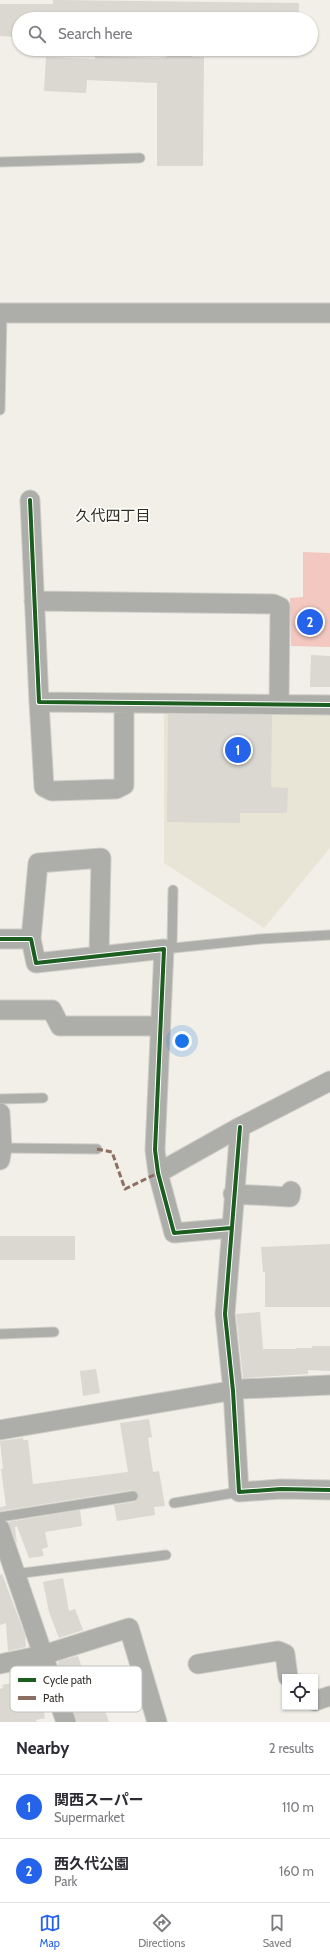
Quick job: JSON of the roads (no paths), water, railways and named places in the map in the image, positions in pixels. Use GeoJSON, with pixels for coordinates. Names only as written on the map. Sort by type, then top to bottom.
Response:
{"type":"FeatureCollection","features":[{"type":"Feature","properties":{"kind":"street"},"geometry":{"type":"LineString","coordinates":[[1,313],[330,313]]}},
{"type":"Feature","properties":{"kind":"street"},"geometry":{"type":"LineString","coordinates":[[30,500],[44,787],[52,791],[116,789],[124,786],[124,703]]}},
{"type":"Feature","properties":{"kind":"street"},"geometry":{"type":"LineString","coordinates":[[34,601],[273,604],[280,607],[279,704]]}},
{"type":"Feature","properties":{"kind":"street"},"geometry":{"type":"LineString","coordinates":[[39,702],[330,705]]}},
{"type":"Feature","properties":{"kind":"street"},"geometry":{"type":"LineString","coordinates":[[99,955],[102,858],[38,863],[31,939],[36,964],[99,955],[168,948],[160,1026],[155,1150],[158,1173],[174,1233],[231,1228]]}},
{"type":"Feature","properties":{"kind":"street"},"geometry":{"type":"LineString","coordinates":[[0,939],[31,939]]}},
{"type":"Feature","properties":{"kind":"street"},"geometry":{"type":"LineString","coordinates":[[0,1010],[52,1010],[60,1026],[160,1026]]}},
{"type":"Feature","properties":{"kind":"street"},"geometry":{"type":"LineString","coordinates":[[158,1173],[330,1081]]}},
{"type":"Feature","properties":{"kind":"street"},"geometry":{"type":"LineString","coordinates":[[0,1114],[1,1154]]}},
{"type":"Feature","properties":{"kind":"street"},"geometry":{"type":"LineString","coordinates":[[240,1128],[233,1194],[225,1314],[233,1390],[239,1492],[281,1489],[330,1490]]}},
{"type":"Feature","properties":{"kind":"street"},"geometry":{"type":"LineString","coordinates":[[233,1194],[290,1196]]}},
{"type":"Feature","properties":{"kind":"street"},"geometry":{"type":"LineString","coordinates":[[0,1430],[233,1390],[330,1385]]}},
{"type":"Feature","properties":{"kind":"street"},"geometry":{"type":"LineString","coordinates":[[0,1529],[47,1666]]}},
{"type":"Feature","properties":{"kind":"street"},"geometry":{"type":"LineString","coordinates":[[0,1664],[43,1655],[129,1628],[140,1666]]}},
{"type":"Feature","properties":{"kind":"street"},"geometry":{"type":"LineString","coordinates":[[198,1664],[278,1651],[285,1654],[288,1674]]}},
{"type":"Feature","properties":{"kind":"street"},"geometry":{"type":"LineString","coordinates":[[142,1672],[157,1722]]}},
{"type":"Feature","properties":{"kind":"street"},"geometry":{"type":"LineString","coordinates":[[318,1700],[330,1696]]}},
{"type":"Feature","properties":{"kind":"street"},"geometry":{"type":"LineString","coordinates":[[63,1712],[66,1722]]}},
{"type":"Feature","properties":{"kind":"lane"},"geometry":{"type":"LineString","coordinates":[[0,162],[140,158]]}},
{"type":"Feature","properties":{"kind":"lane"},"geometry":{"type":"LineString","coordinates":[[0,410],[1,313]]}},
{"type":"Feature","properties":{"kind":"lane"},"geometry":{"type":"LineString","coordinates":[[173,890],[168,948],[330,935]]}},
{"type":"Feature","properties":{"kind":"lane"},"geometry":{"type":"LineString","coordinates":[[0,1099],[43,1098]]}},
{"type":"Feature","properties":{"kind":"lane"},"geometry":{"type":"LineString","coordinates":[[1,1154],[97,1149]]}},
{"type":"Feature","properties":{"kind":"lane"},"geometry":{"type":"LineString","coordinates":[[0,1334],[54,1332]]}},
{"type":"Feature","properties":{"kind":"lane"},"geometry":{"type":"LineString","coordinates":[[174,1503],[239,1492]]}},
{"type":"Feature","properties":{"kind":"lane"},"geometry":{"type":"LineString","coordinates":[[0,1517],[133,1496]]}},
{"type":"Feature","properties":{"kind":"lane"},"geometry":{"type":"LineString","coordinates":[[15,1574],[166,1555]]}},
{"type":"Feature","properties":{"kind":"place","name":"西久代公園"},"geometry":{"type":"Point","coordinates":[310,622]}},
{"type":"Feature","properties":{"kind":"place","name":"関西スーパー"},"geometry":{"type":"Point","coordinates":[238,750]}},
{"type":"Feature","properties":{"kind":"district","name":"久代四丁目"},"geometry":{"type":"Point","coordinates":[113,516]}}]}
